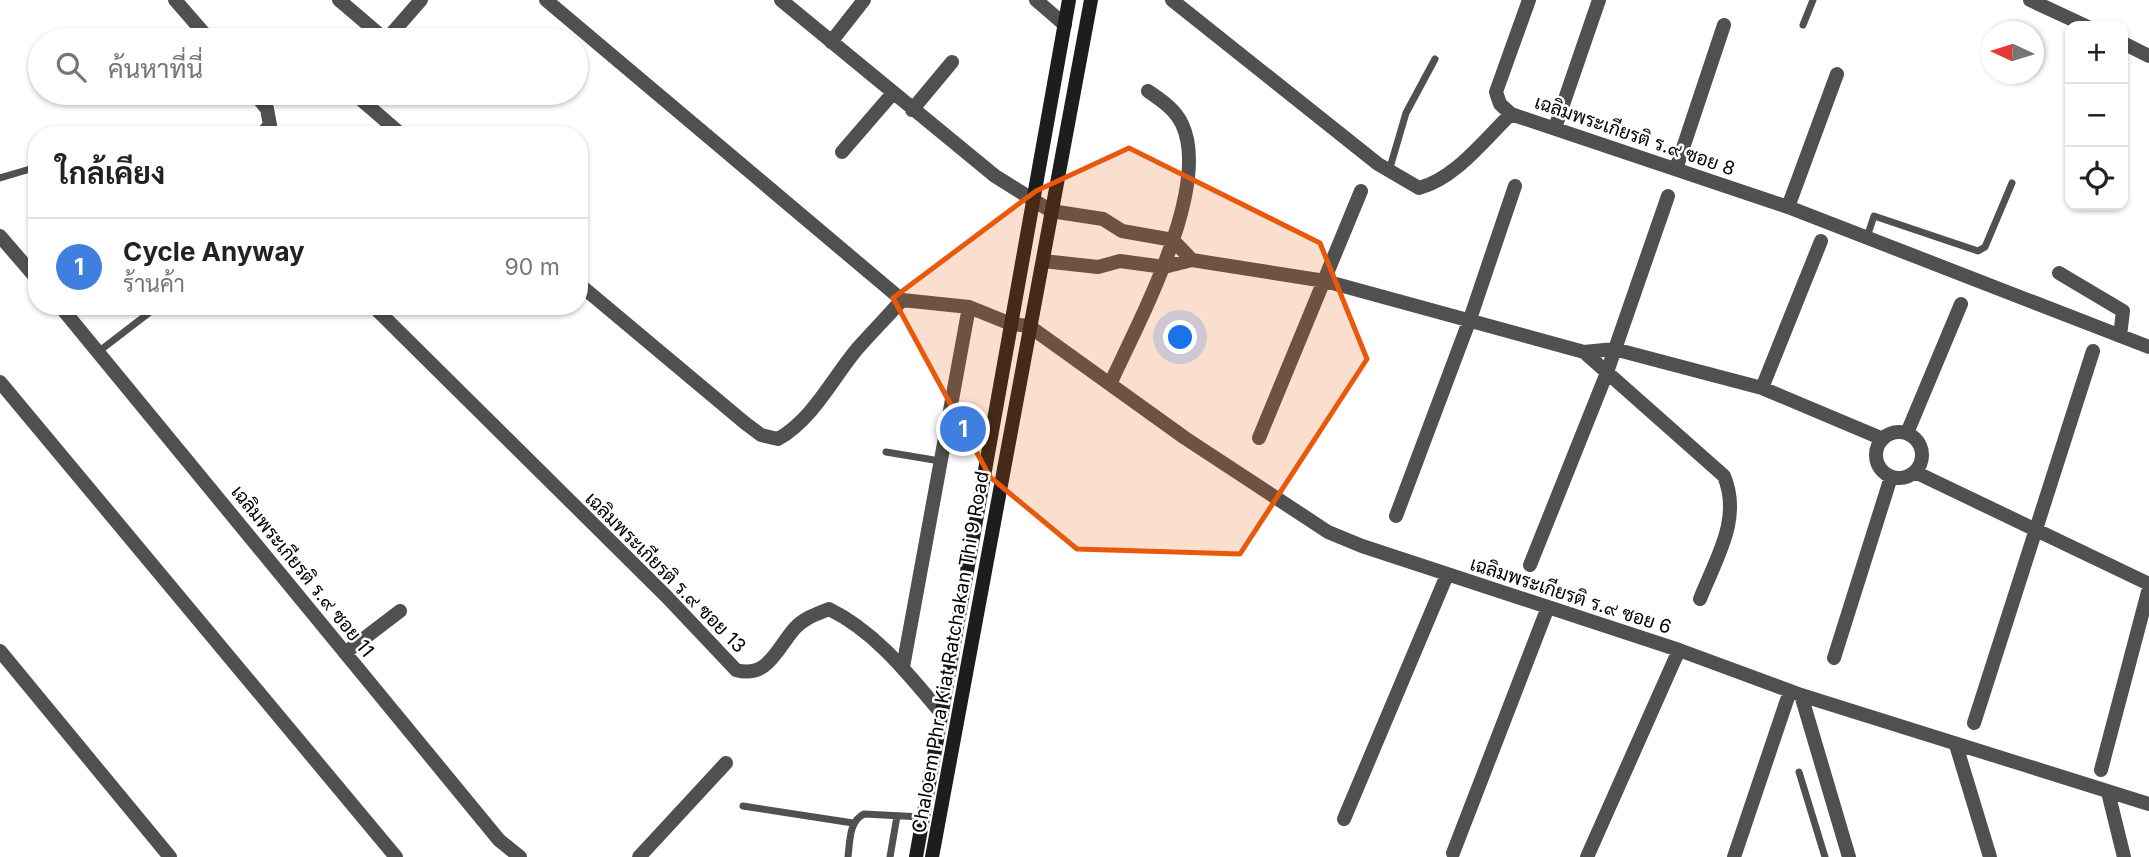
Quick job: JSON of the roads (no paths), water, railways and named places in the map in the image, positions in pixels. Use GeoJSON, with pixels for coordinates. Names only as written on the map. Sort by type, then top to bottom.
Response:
{"type":"FeatureCollection","features":[{"type":"Feature","properties":{"kind":"main road","name":"Chaloem Phra Kiat Ratchakan Thi 9 Road"},"geometry":{"type":"LineString","coordinates":[[932,857],[931,818],[942,714],[1069,0]]}},
{"type":"Feature","properties":{"kind":"main road","name":"Chaloem Phra Kiat Ratchakan Thi 9 Road"},"geometry":{"type":"LineString","coordinates":[[916,857],[931,818],[1043,261],[1091,0]]}},
{"type":"Feature","properties":{"kind":"street"},"geometry":{"type":"LineString","coordinates":[[175,0],[200,28]]}},
{"type":"Feature","properties":{"kind":"street"},"geometry":{"type":"LineString","coordinates":[[339,0],[372,28]]}},
{"type":"Feature","properties":{"kind":"street"},"geometry":{"type":"LineString","coordinates":[[396,28],[421,0]]}},
{"type":"Feature","properties":{"kind":"street"},"geometry":{"type":"LineString","coordinates":[[546,0],[579,28]]}},
{"type":"Feature","properties":{"kind":"street"},"geometry":{"type":"LineString","coordinates":[[781,0],[987,170],[1051,211],[1103,219],[1122,231],[1173,240],[1192,260]]}},
{"type":"Feature","properties":{"kind":"street"},"geometry":{"type":"LineString","coordinates":[[831,42],[864,0]]}},
{"type":"Feature","properties":{"kind":"street"},"geometry":{"type":"LineString","coordinates":[[1036,0],[1065,25]]}},
{"type":"Feature","properties":{"kind":"street","name":"เฉลิมพระเกียรติ ร.๙ ซอย 8"},"geometry":{"type":"LineString","coordinates":[[1171,0],[1389,172],[1419,188],[1433,184],[1511,114],[1788,207],[2149,347]]}},
{"type":"Feature","properties":{"kind":"street"},"geometry":{"type":"LineString","coordinates":[[1511,114],[1500,104],[1496,92],[1530,0]]}},
{"type":"Feature","properties":{"kind":"street"},"geometry":{"type":"LineString","coordinates":[[1555,128],[1599,0]]}},
{"type":"Feature","properties":{"kind":"street"},"geometry":{"type":"LineString","coordinates":[[2036,1],[2076,21]]}},
{"type":"Feature","properties":{"kind":"street"},"geometry":{"type":"LineString","coordinates":[[1676,169],[1724,25]]}},
{"type":"Feature","properties":{"kind":"street"},"geometry":{"type":"LineString","coordinates":[[588,35],[902,300],[969,307],[1011,324],[1029,326]]}},
{"type":"Feature","properties":{"kind":"street"},"geometry":{"type":"LineString","coordinates":[[2128,46],[2149,56]]}},
{"type":"Feature","properties":{"kind":"street"},"geometry":{"type":"LineString","coordinates":[[912,110],[952,62]]}},
{"type":"Feature","properties":{"kind":"street"},"geometry":{"type":"LineString","coordinates":[[1788,207],[1836,74]]}},
{"type":"Feature","properties":{"kind":"street"},"geometry":{"type":"LineString","coordinates":[[1111,382],[1164,267],[1173,240],[1189,165],[1182,124],[1168,104],[1148,90]]}},
{"type":"Feature","properties":{"kind":"street"},"geometry":{"type":"LineString","coordinates":[[842,152],[893,93]]}},
{"type":"Feature","properties":{"kind":"street"},"geometry":{"type":"LineString","coordinates":[[262,105],[270,117],[269,126]]}},
{"type":"Feature","properties":{"kind":"street"},"geometry":{"type":"LineString","coordinates":[[367,105],[392,126]]}},
{"type":"Feature","properties":{"kind":"street"},"geometry":{"type":"LineString","coordinates":[[1395,516],[1470,319],[1515,186]]}},
{"type":"Feature","properties":{"kind":"street"},"geometry":{"type":"LineString","coordinates":[[1259,438],[1361,191]]}},
{"type":"Feature","properties":{"kind":"street"},"geometry":{"type":"LineString","coordinates":[[1530,565],[1606,375],[1668,197]]}},
{"type":"Feature","properties":{"kind":"street"},"geometry":{"type":"LineString","coordinates":[[0,236],[28,269]]}},
{"type":"Feature","properties":{"kind":"street"},"geometry":{"type":"LineString","coordinates":[[1762,388],[1821,241]]}},
{"type":"Feature","properties":{"kind":"street"},"geometry":{"type":"LineString","coordinates":[[1043,261],[1098,267],[1121,261],[1164,267],[1192,260],[1325,281],[1584,352],[1614,349],[1762,388],[1883,439]]}},
{"type":"Feature","properties":{"kind":"street"},"geometry":{"type":"LineString","coordinates":[[2059,273],[2123,311],[2120,336]]}},
{"type":"Feature","properties":{"kind":"street"},"geometry":{"type":"LineString","coordinates":[[588,292],[745,423],[761,435],[778,439],[800,422],[857,349],[902,300]]}},
{"type":"Feature","properties":{"kind":"street"},"geometry":{"type":"LineString","coordinates":[[1907,433],[1961,304]]}},
{"type":"Feature","properties":{"kind":"street"},"geometry":{"type":"LineString","coordinates":[[903,667],[969,307]]}},
{"type":"Feature","properties":{"kind":"street","name":"เฉลิมพระเกียรติ ร.๙ ซอย 11"},"geometry":{"type":"LineString","coordinates":[[67,315],[499,840],[518,856]]}},
{"type":"Feature","properties":{"kind":"street","name":"เฉลิมพระเกียรติ ร.๙ ซอย 13"},"geometry":{"type":"LineString","coordinates":[[382,315],[666,596],[736,670],[748,673],[763,668],[796,627],[809,617],[829,609],[850,620],[903,667],[942,714]]}},
{"type":"Feature","properties":{"kind":"street","name":"เฉลิมพระเกียรติ ร.๙ ซอย 6"},"geometry":{"type":"LineString","coordinates":[[1029,326],[1111,382],[1185,438],[1328,532],[1447,575],[1679,650],[1796,693],[2149,804]]}},
{"type":"Feature","properties":{"kind":"street"},"geometry":{"type":"LineString","coordinates":[[1974,723],[2093,351]]}},
{"type":"Feature","properties":{"kind":"street"},"geometry":{"type":"LineString","coordinates":[[1584,352],[1606,375],[1724,476],[1732,495],[1730,522],[1700,599]]}},
{"type":"Feature","properties":{"kind":"street"},"geometry":{"type":"LineString","coordinates":[[0,382],[396,857]]}},
{"type":"Feature","properties":{"kind":"street"},"geometry":{"type":"LineString","coordinates":[[1894,433],[1907,433],[1917,440],[1922,450],[1921,463],[1915,472],[1903,478],[1891,477],[1881,470],[1877,449],[1883,439],[1894,433]]}},
{"type":"Feature","properties":{"kind":"street"},"geometry":{"type":"LineString","coordinates":[[1915,472],[2035,527],[2149,586],[2101,770]]}},
{"type":"Feature","properties":{"kind":"street"},"geometry":{"type":"LineString","coordinates":[[1834,658],[1891,477]]}},
{"type":"Feature","properties":{"kind":"street"},"geometry":{"type":"LineString","coordinates":[[1344,818],[1447,575]]}},
{"type":"Feature","properties":{"kind":"street"},"geometry":{"type":"LineString","coordinates":[[1453,853],[1548,607]]}},
{"type":"Feature","properties":{"kind":"street"},"geometry":{"type":"LineString","coordinates":[[345,653],[400,611]]}},
{"type":"Feature","properties":{"kind":"street"},"geometry":{"type":"LineString","coordinates":[[1587,857],[1679,650]]}},
{"type":"Feature","properties":{"kind":"street"},"geometry":{"type":"LineString","coordinates":[[0,651],[170,857]]}},
{"type":"Feature","properties":{"kind":"street"},"geometry":{"type":"LineString","coordinates":[[1734,857],[1796,693]]}},
{"type":"Feature","properties":{"kind":"street"},"geometry":{"type":"LineString","coordinates":[[1796,693],[1849,857]]}},
{"type":"Feature","properties":{"kind":"street"},"geometry":{"type":"LineString","coordinates":[[1956,745],[1990,857]]}},
{"type":"Feature","properties":{"kind":"street"},"geometry":{"type":"LineString","coordinates":[[639,857],[726,763]]}},
{"type":"Feature","properties":{"kind":"street"},"geometry":{"type":"LineString","coordinates":[[2108,792],[2124,857]]}},
{"type":"Feature","properties":{"kind":"lane"},"geometry":{"type":"LineString","coordinates":[[1803,25],[1813,0]]}},
{"type":"Feature","properties":{"kind":"lane"},"geometry":{"type":"LineString","coordinates":[[1389,172],[1406,113],[1435,59]]}},
{"type":"Feature","properties":{"kind":"lane"},"geometry":{"type":"LineString","coordinates":[[0,178],[28,170]]}},
{"type":"Feature","properties":{"kind":"lane"},"geometry":{"type":"LineString","coordinates":[[1867,237],[1874,216],[1978,251],[1985,247],[2012,183]]}},
{"type":"Feature","properties":{"kind":"lane"},"geometry":{"type":"LineString","coordinates":[[98,352],[146,315]]}},
{"type":"Feature","properties":{"kind":"lane"},"geometry":{"type":"LineString","coordinates":[[886,452],[941,461]]}},
{"type":"Feature","properties":{"kind":"lane"},"geometry":{"type":"LineString","coordinates":[[1799,772],[1825,857]]}},
{"type":"Feature","properties":{"kind":"lane"},"geometry":{"type":"LineString","coordinates":[[743,806],[853,823]]}},
{"type":"Feature","properties":{"kind":"lane"},"geometry":{"type":"LineString","coordinates":[[848,857],[853,823],[864,814],[931,818]]}},
{"type":"Feature","properties":{"kind":"lane"},"geometry":{"type":"LineString","coordinates":[[890,857],[897,816]]}},
{"type":"Feature","properties":{"kind":"place","name":"Cycle Anyway"},"geometry":{"type":"Point","coordinates":[963,429]}}]}
